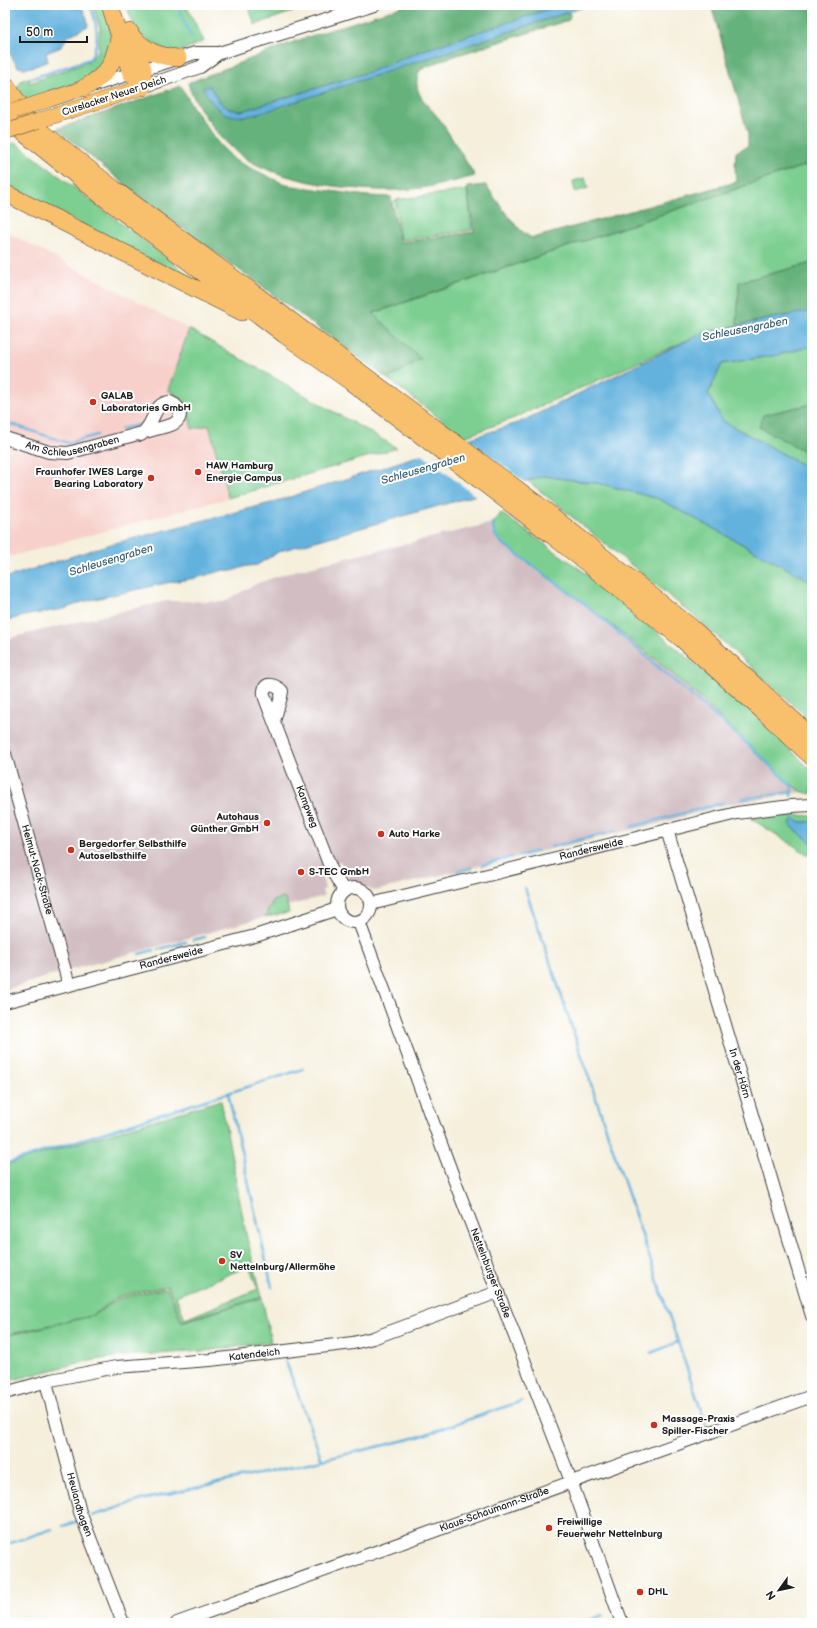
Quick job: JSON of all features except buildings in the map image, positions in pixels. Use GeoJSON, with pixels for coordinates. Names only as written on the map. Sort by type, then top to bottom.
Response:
{"type":"FeatureCollection","features":[{"type":"Feature","properties":{"kind":"highway"},"geometry":{"type":"LineString","coordinates":[[110,5],[126,35],[154,53],[161,56],[178,58]]}},
{"type":"Feature","properties":{"kind":"highway"},"geometry":{"type":"LineString","coordinates":[[120,5],[126,35],[143,87]]}},
{"type":"Feature","properties":{"kind":"highway"},"geometry":{"type":"LineString","coordinates":[[84,88],[101,77],[111,66],[126,35]]}},
{"type":"Feature","properties":{"kind":"highway"},"geometry":{"type":"LineString","coordinates":[[5,84],[36,127]]}},
{"type":"Feature","properties":{"kind":"highway"},"geometry":{"type":"LineString","coordinates":[[5,101],[36,127],[207,259],[537,504],[692,628],[812,737]]}},
{"type":"Feature","properties":{"kind":"highway"},"geometry":{"type":"LineString","coordinates":[[5,118],[102,196],[285,335],[351,382],[520,510],[682,639],[812,757]]}},
{"type":"Feature","properties":{"kind":"highway"},"geometry":{"type":"LineString","coordinates":[[5,193],[119,252],[187,283],[285,335]]}},
{"type":"Feature","properties":{"kind":"main road","name":"Curslacker Neuer Deich"},"geometry":{"type":"LineString","coordinates":[[5,132],[143,87]]}},
{"type":"Feature","properties":{"kind":"main road","name":"Curslacker Neuer Deich"},"geometry":{"type":"LineString","coordinates":[[5,114],[84,88]]}},
{"type":"Feature","properties":{"kind":"street","name":"Curslacker Neuer Deich"},"geometry":{"type":"LineString","coordinates":[[143,87],[200,66],[219,53],[374,5]]}},
{"type":"Feature","properties":{"kind":"street","name":"Curslacker Neuer Deich"},"geometry":{"type":"LineString","coordinates":[[84,88],[195,53],[219,53]]}},
{"type":"Feature","properties":{"kind":"street","name":"Am Schleusengraben"},"geometry":{"type":"LineString","coordinates":[[5,438],[49,452],[62,454],[141,435]]}},
{"type":"Feature","properties":{"kind":"street","name":"Kampweg"},"geometry":{"type":"LineString","coordinates":[[274,721],[331,869],[344,891]]}},
{"type":"Feature","properties":{"kind":"street","name":"Helmut-Nack-Straße"},"geometry":{"type":"LineString","coordinates":[[5,754],[69,984]]}},
{"type":"Feature","properties":{"kind":"street","name":"Randersweide"},"geometry":{"type":"LineString","coordinates":[[371,904],[709,819],[752,810],[812,805]]}},
{"type":"Feature","properties":{"kind":"street","name":"In der Hörn"},"geometry":{"type":"LineString","coordinates":[[668,830],[812,1316]]}},
{"type":"Feature","properties":{"kind":"street"},"geometry":{"type":"LineString","coordinates":[[351,888],[362,890],[370,898],[371,904],[368,915],[359,922],[348,922],[339,915],[337,909],[338,898],[344,891],[351,888]]}},
{"type":"Feature","properties":{"kind":"street","name":"Randersweide"},"geometry":{"type":"LineString","coordinates":[[5,1002],[255,936],[337,909]]}},
{"type":"Feature","properties":{"kind":"street","name":"Nettelnburger Straße"},"geometry":{"type":"LineString","coordinates":[[359,922],[498,1292],[571,1481],[622,1623]]}},
{"type":"Feature","properties":{"kind":"street","name":"Katendeich"},"geometry":{"type":"LineString","coordinates":[[5,1393],[46,1382],[116,1367],[185,1362],[347,1345],[373,1338],[498,1292]]}},
{"type":"Feature","properties":{"kind":"street","name":"Heulandhagen"},"geometry":{"type":"LineString","coordinates":[[46,1382],[80,1512],[123,1623]]}},
{"type":"Feature","properties":{"kind":"street","name":"Klaus-Schaumann-Straße"},"geometry":{"type":"LineString","coordinates":[[177,1623],[812,1396]]}},
{"type":"Feature","properties":{"kind":"shaded area"},"geometry":{"type":"Polygon","coordinates":[[[5,231],[189,329],[168,390],[186,402],[193,429],[209,425],[228,498],[5,558],[5,231]]]}},
{"type":"Feature","properties":{"kind":"shaded area"},"geometry":{"type":"Polygon","coordinates":[[[496,520],[492,526],[502,543],[585,604],[660,663],[701,699],[786,781],[803,792],[718,806],[664,822],[374,891],[351,881],[340,861],[321,873],[325,889],[322,890],[324,896],[288,906],[289,913],[265,917],[56,974],[5,990],[5,639],[166,601],[223,602],[258,583],[297,570],[492,523],[496,520]]]}},
{"type":"Feature","properties":{"kind":"green space"},"geometry":{"type":"Polygon","coordinates":[[[93,5],[103,5],[110,27],[112,47],[97,76],[27,100],[17,91],[20,81],[28,78],[30,83],[90,61],[98,51],[100,28],[93,5]]]}},
{"type":"Feature","properties":{"kind":"green space"},"geometry":{"type":"Polygon","coordinates":[[[126,5],[186,5],[204,41],[178,52],[168,53],[137,33],[126,5]]]}},
{"type":"Feature","properties":{"kind":"green space"},"geometry":{"type":"Polygon","coordinates":[[[248,5],[304,5],[297,10],[255,25],[248,5]]]}},
{"type":"Feature","properties":{"kind":"green space"},"geometry":{"type":"Polygon","coordinates":[[[407,5],[561,5],[424,50],[369,72],[242,111],[230,109],[222,104],[210,86],[208,99],[242,117],[569,12],[569,20],[445,59],[420,70],[417,78],[417,85],[422,98],[441,121],[475,176],[429,187],[394,190],[349,188],[300,180],[258,165],[242,156],[219,135],[200,109],[190,90],[188,83],[296,41],[407,5]]]}},
{"type":"Feature","properties":{"kind":"green space"},"geometry":{"type":"Polygon","coordinates":[[[711,5],[812,5],[812,163],[373,313],[421,359],[388,379],[144,200],[57,129],[180,86],[218,143],[236,161],[286,185],[367,196],[391,197],[400,242],[474,232],[467,187],[486,185],[514,223],[527,235],[533,238],[736,182],[736,152],[748,146],[748,134],[711,5]]]}},
{"type":"Feature","properties":{"kind":"green space"},"geometry":{"type":"Polygon","coordinates":[[[16,143],[200,284],[5,186],[5,146],[16,143]]]}},
{"type":"Feature","properties":{"kind":"green space"},"geometry":{"type":"Polygon","coordinates":[[[812,163],[812,263],[739,282],[737,325],[701,334],[514,418],[464,437],[388,379],[420,359],[372,314],[812,163]]]}},
{"type":"Feature","properties":{"kind":"green space"},"geometry":{"type":"Polygon","coordinates":[[[585,178],[588,188],[575,192],[573,181],[585,178]]]}},
{"type":"Feature","properties":{"kind":"green space"},"geometry":{"type":"Polygon","coordinates":[[[467,190],[472,230],[400,240],[395,200],[467,190]]]}},
{"type":"Feature","properties":{"kind":"green space"},"geometry":{"type":"Polygon","coordinates":[[[812,263],[812,311],[737,325],[739,282],[812,263]]]}},
{"type":"Feature","properties":{"kind":"green space"},"geometry":{"type":"Polygon","coordinates":[[[189,329],[397,448],[228,498],[209,425],[192,429],[186,402],[168,390],[189,329]]]}},
{"type":"Feature","properties":{"kind":"green space"},"geometry":{"type":"Polygon","coordinates":[[[812,346],[812,404],[763,415],[759,427],[812,455],[812,470],[723,421],[708,394],[722,364],[777,355],[812,346]]]}},
{"type":"Feature","properties":{"kind":"green space"},"geometry":{"type":"Polygon","coordinates":[[[812,404],[812,455],[759,427],[763,415],[812,404]]]}},
{"type":"Feature","properties":{"kind":"green space"},"geometry":{"type":"Polygon","coordinates":[[[544,476],[602,484],[659,499],[812,582],[812,722],[699,620],[528,481],[544,476]]]}},
{"type":"Feature","properties":{"kind":"green space"},"geometry":{"type":"Polygon","coordinates":[[[501,513],[598,582],[760,720],[812,771],[812,794],[803,792],[786,781],[701,699],[660,663],[585,604],[502,543],[495,535],[492,526],[501,513]]]}},
{"type":"Feature","properties":{"kind":"green space"},"geometry":{"type":"Polygon","coordinates":[[[785,815],[812,816],[812,822],[800,822],[793,828],[812,843],[812,857],[750,818],[785,815]]]}},
{"type":"Feature","properties":{"kind":"green space"},"geometry":{"type":"Polygon","coordinates":[[[283,898],[286,900],[289,913],[265,917],[273,901],[283,898]]]}},
{"type":"Feature","properties":{"kind":"green space"},"geometry":{"type":"Polygon","coordinates":[[[221,1100],[246,1234],[262,1297],[182,1321],[168,1286],[120,1296],[91,1316],[5,1335],[5,1165],[221,1100]],[[249,1266],[176,1296],[185,1319],[258,1289],[249,1266]]]}},
{"type":"Feature","properties":{"kind":"green space"},"geometry":{"type":"Polygon","coordinates":[[[167,1288],[181,1322],[262,1298],[271,1342],[205,1351],[122,1356],[82,1362],[13,1380],[5,1349],[5,1336],[92,1316],[120,1298],[167,1288]]]}},
{"type":"Feature","properties":{"kind":"water"},"geometry":{"type":"Polygon","coordinates":[[[5,5],[81,5],[87,18],[88,26],[68,36],[61,47],[46,53],[48,61],[30,67],[18,67],[5,46],[5,5]]]}},
{"type":"Feature","properties":{"kind":"water"},"geometry":{"type":"Polygon","coordinates":[[[561,5],[590,5],[258,114],[248,116],[232,116],[225,113],[213,104],[203,88],[210,86],[222,104],[230,109],[242,111],[369,72],[424,50],[561,5]]]}},
{"type":"Feature","properties":{"kind":"water","name":"Schleusengraben"},"geometry":{"type":"Polygon","coordinates":[[[812,311],[812,346],[777,355],[722,364],[708,394],[723,421],[812,470],[812,582],[659,499],[602,484],[544,476],[280,551],[257,565],[247,566],[232,571],[224,570],[196,578],[166,583],[82,602],[64,609],[28,615],[5,621],[5,578],[104,546],[271,503],[520,422],[701,334],[812,311]]]}},
{"type":"Feature","properties":{"kind":"water"},"geometry":{"type":"Polygon","coordinates":[[[793,818],[800,822],[812,822],[812,843],[793,828],[790,823],[793,818]]]}},
{"type":"Feature","properties":{"kind":"pier"},"geometry":{"type":"Polygon","coordinates":[[[467,438],[526,483],[477,497],[420,453],[467,438]]]}},
{"type":"Feature","properties":{"kind":"waterway"},"geometry":{"type":"LineString","coordinates":[[30,79],[90,59],[96,46],[97,39],[96,26],[90,5]]}},
{"type":"Feature","properties":{"kind":"waterway"},"geometry":{"type":"LineString","coordinates":[[177,5],[191,37]]}},
{"type":"Feature","properties":{"kind":"waterway"},"geometry":{"type":"LineString","coordinates":[[5,422],[68,443],[97,435]]}},
{"type":"Feature","properties":{"kind":"waterway"},"geometry":{"type":"LineString","coordinates":[[121,429],[138,425]]}},
{"type":"Feature","properties":{"kind":"waterway"},"geometry":{"type":"LineString","coordinates":[[492,523],[495,535],[502,543],[585,604],[743,740],[792,786],[791,796]]}},
{"type":"Feature","properties":{"kind":"waterway"},"geometry":{"type":"LineString","coordinates":[[741,799],[791,792]]}},
{"type":"Feature","properties":{"kind":"waterway"},"geometry":{"type":"LineString","coordinates":[[631,827],[722,803]]}},
{"type":"Feature","properties":{"kind":"waterway"},"geometry":{"type":"LineString","coordinates":[[551,847],[615,831]]}},
{"type":"Feature","properties":{"kind":"waterway"},"geometry":{"type":"LineString","coordinates":[[519,856],[538,851]]}},
{"type":"Feature","properties":{"kind":"waterway"},"geometry":{"type":"LineString","coordinates":[[483,865],[512,857]]}},
{"type":"Feature","properties":{"kind":"waterway"},"geometry":{"type":"LineString","coordinates":[[458,871],[472,868]]}},
{"type":"Feature","properties":{"kind":"waterway"},"geometry":{"type":"LineString","coordinates":[[525,888],[706,1425]]}},
{"type":"Feature","properties":{"kind":"waterway"},"geometry":{"type":"LineString","coordinates":[[193,940],[205,937]]}},
{"type":"Feature","properties":{"kind":"waterway"},"geometry":{"type":"LineString","coordinates":[[159,949],[186,942]]}},
{"type":"Feature","properties":{"kind":"waterway"},"geometry":{"type":"LineString","coordinates":[[139,954],[154,950]]}},
{"type":"Feature","properties":{"kind":"waterway"},"geometry":{"type":"LineString","coordinates":[[272,1287],[228,1093],[303,1069]]}},
{"type":"Feature","properties":{"kind":"waterway"},"geometry":{"type":"LineString","coordinates":[[5,1164],[228,1093]]}},
{"type":"Feature","properties":{"kind":"waterway"},"geometry":{"type":"LineString","coordinates":[[651,1353],[678,1342]]}},
{"type":"Feature","properties":{"kind":"waterway"},"geometry":{"type":"LineString","coordinates":[[285,1359],[322,1460]]}},
{"type":"Feature","properties":{"kind":"waterway"},"geometry":{"type":"LineString","coordinates":[[92,1516],[145,1499],[418,1437],[522,1401]]}},
{"type":"Feature","properties":{"kind":"waterway"},"geometry":{"type":"LineString","coordinates":[[63,1526],[78,1521]]}},
{"type":"Feature","properties":{"kind":"waterway"},"geometry":{"type":"LineString","coordinates":[[5,1545],[52,1529]]}},
{"type":"Feature","properties":{"kind":"waterway"},"geometry":{"type":"LineString","coordinates":[[581,1623],[603,1615]]}},
{"type":"Feature","properties":{"kind":"place","name":"GALAB Laboratories GmbH"},"geometry":{"type":"Point","coordinates":[93,402]}},
{"type":"Feature","properties":{"kind":"place","name":"HAW Hamburg Energie Campus"},"geometry":{"type":"Point","coordinates":[198,472]}},
{"type":"Feature","properties":{"kind":"place","name":"Fraunhofer IWES Large Bearing Laboratory"},"geometry":{"type":"Point","coordinates":[151,478]}},
{"type":"Feature","properties":{"kind":"place","name":"Autohaus Günther GmbH"},"geometry":{"type":"Point","coordinates":[267,823]}},
{"type":"Feature","properties":{"kind":"place","name":"Auto Harke"},"geometry":{"type":"Point","coordinates":[381,834]}},
{"type":"Feature","properties":{"kind":"place","name":"Bergedorfer Selbsthilfe Autoselbsthilfe"},"geometry":{"type":"Point","coordinates":[71,850]}},
{"type":"Feature","properties":{"kind":"place","name":"S-TEC GmbH"},"geometry":{"type":"Point","coordinates":[301,872]}},
{"type":"Feature","properties":{"kind":"place","name":"SV Nettelnburg/Allermöhe"},"geometry":{"type":"Point","coordinates":[222,1261]}},
{"type":"Feature","properties":{"kind":"place","name":"Massage-Praxis Spiller-Fischer"},"geometry":{"type":"Point","coordinates":[654,1425]}},
{"type":"Feature","properties":{"kind":"place","name":"Freiwillige Feuerwehr Nettelnburg"},"geometry":{"type":"Point","coordinates":[549,1528]}},
{"type":"Feature","properties":{"kind":"place","name":"DHL"},"geometry":{"type":"Point","coordinates":[640,1592]}}]}
